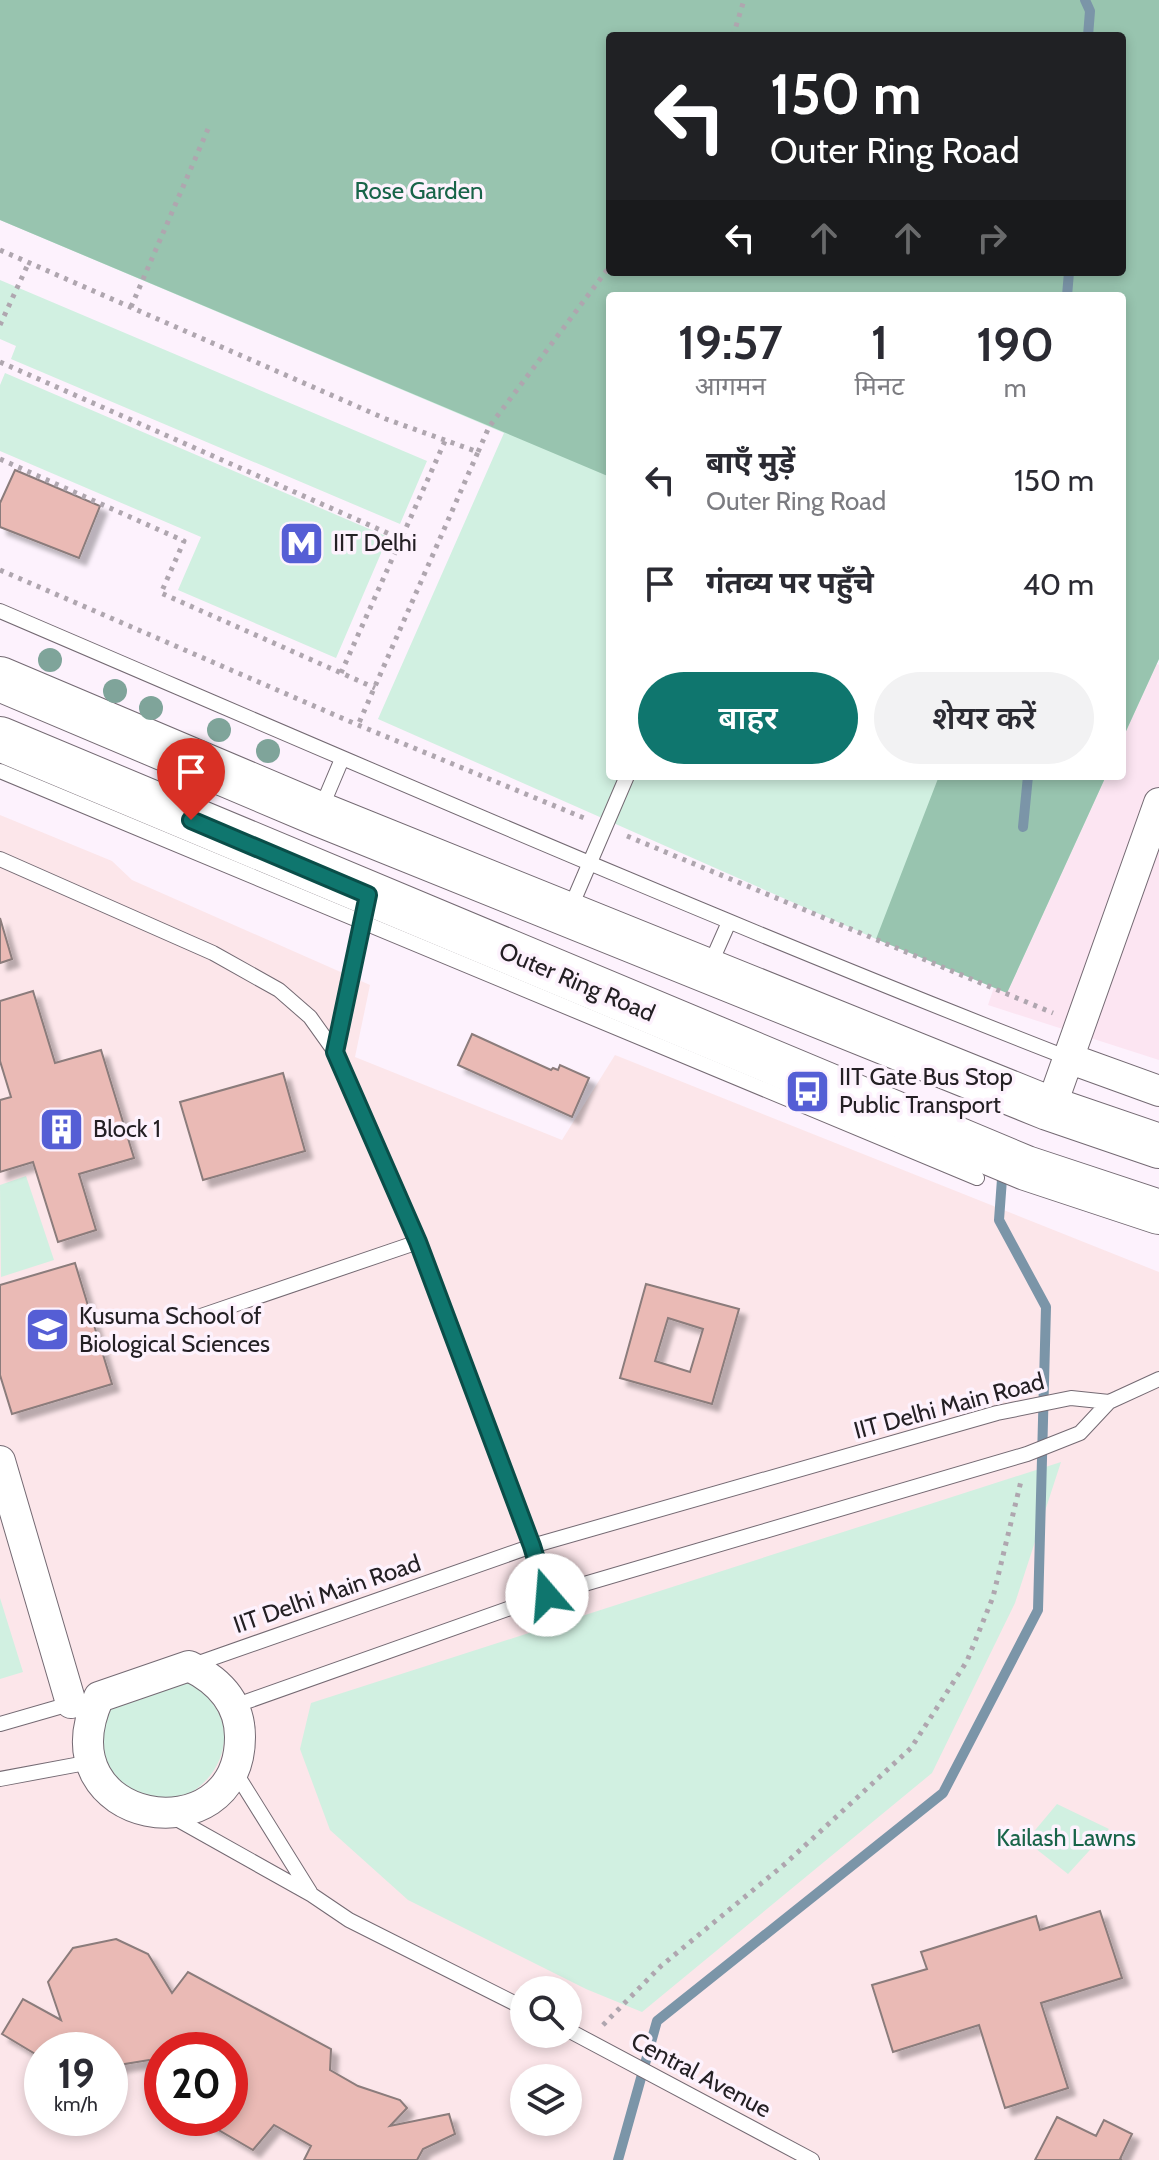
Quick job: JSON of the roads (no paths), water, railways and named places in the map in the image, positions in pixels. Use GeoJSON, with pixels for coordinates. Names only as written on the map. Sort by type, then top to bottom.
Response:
{"type":"FeatureCollection","features":[{"type":"Feature","properties":{"kind":"main road"},"geometry":{"type":"LineString","coordinates":[[0,679],[319,814],[1048,1108],[1159,1146]]}},
{"type":"Feature","properties":{"kind":"main road","name":"Outer Ring Road"},"geometry":{"type":"LineString","coordinates":[[0,739],[365,909],[684,1041],[1026,1168],[1159,1212]]}},
{"type":"Feature","properties":{"kind":"street"},"geometry":{"type":"LineString","coordinates":[[1048,1108],[1159,806]]}},
{"type":"Feature","properties":{"kind":"street"},"geometry":{"type":"LineString","coordinates":[[1068,1058],[1159,1091]]}},
{"type":"Feature","properties":{"kind":"street"},"geometry":{"type":"LineString","coordinates":[[0,1461],[85,1700],[90,1718],[87,1740],[91,1762],[103,1784],[121,1801],[143,1811],[168,1814],[188,1810],[207,1801],[234,1770],[240,1749],[240,1728],[234,1706],[223,1689],[208,1675],[189,1666],[85,1700]]}},
{"type":"Feature","properties":{"kind":"lane"},"geometry":{"type":"LineString","coordinates":[[0,611],[879,985],[1068,1058]]}},
{"type":"Feature","properties":{"kind":"lane"},"geometry":{"type":"LineString","coordinates":[[319,814],[342,759]]}},
{"type":"Feature","properties":{"kind":"lane"},"geometry":{"type":"LineString","coordinates":[[0,771],[365,909],[335,1052]]}},
{"type":"Feature","properties":{"kind":"lane"},"geometry":{"type":"LineString","coordinates":[[568,913],[625,780]]}},
{"type":"Feature","properties":{"kind":"lane"},"geometry":{"type":"LineString","coordinates":[[0,859],[213,953],[279,990],[310,1017],[335,1052],[418,1242],[532,1546],[547,1595]]}},
{"type":"Feature","properties":{"kind":"lane"},"geometry":{"type":"LineString","coordinates":[[709,969],[729,922]]}},
{"type":"Feature","properties":{"kind":"lane"},"geometry":{"type":"LineString","coordinates":[[684,1041],[977,1178]]}},
{"type":"Feature","properties":{"kind":"lane"},"geometry":{"type":"LineString","coordinates":[[201,1316],[418,1242]]}},
{"type":"Feature","properties":{"kind":"lane"},"geometry":{"type":"LineString","coordinates":[[234,1706],[547,1595],[1029,1454],[1080,1433],[1109,1402],[1159,1379]]}},
{"type":"Feature","properties":{"kind":"lane","name":"IIT Delhi Main Road"},"geometry":{"type":"LineString","coordinates":[[189,1666],[532,1546],[1027,1407],[1071,1398],[1109,1402]]}},
{"type":"Feature","properties":{"kind":"lane"},"geometry":{"type":"LineString","coordinates":[[0,1724],[85,1700]]}},
{"type":"Feature","properties":{"kind":"lane"},"geometry":{"type":"LineString","coordinates":[[0,1779],[91,1762]]}},
{"type":"Feature","properties":{"kind":"lane"},"geometry":{"type":"LineString","coordinates":[[234,1770],[312,1895]]}},
{"type":"Feature","properties":{"kind":"lane"},"geometry":{"type":"LineString","coordinates":[[168,1814],[312,1895],[349,1920],[510,2001]]}},
{"type":"Feature","properties":{"kind":"lane","name":"Central Avenue"},"geometry":{"type":"LineString","coordinates":[[582,2037],[812,2160]]}},
{"type":"Feature","properties":{"kind":"waterway"},"geometry":{"type":"LineString","coordinates":[[1085,0],[1090,11],[1088,32]]}},
{"type":"Feature","properties":{"kind":"waterway"},"geometry":{"type":"LineString","coordinates":[[1067,292],[1069,276]]}},
{"type":"Feature","properties":{"kind":"waterway"},"geometry":{"type":"LineString","coordinates":[[1023,827],[1028,780]]}},
{"type":"Feature","properties":{"kind":"waterway"},"geometry":{"type":"LineString","coordinates":[[618,2160],[657,2021],[943,1793],[1038,1610],[1046,1307],[999,1220],[1002,1179]]}},
{"type":"Feature","properties":{"kind":"place","name":"IIT Delhi"},"geometry":{"type":"Point","coordinates":[302,543]}},
{"type":"Feature","properties":{"kind":"place","name":"IIT Gate Bus Stop Public Transport"},"geometry":{"type":"Point","coordinates":[808,1091]}},
{"type":"Feature","properties":{"kind":"place","name":"Block 1"},"geometry":{"type":"Point","coordinates":[62,1129]}},
{"type":"Feature","properties":{"kind":"place","name":"Kusuma School of Biological Sciences"},"geometry":{"type":"Point","coordinates":[48,1330]}},
{"type":"Feature","properties":{"kind":"park label","name":"Rose Garden"},"geometry":{"type":"Point","coordinates":[419,191]}},
{"type":"Feature","properties":{"kind":"park label","name":"Kailash Lawns"},"geometry":{"type":"Point","coordinates":[1066,1838]}}]}
